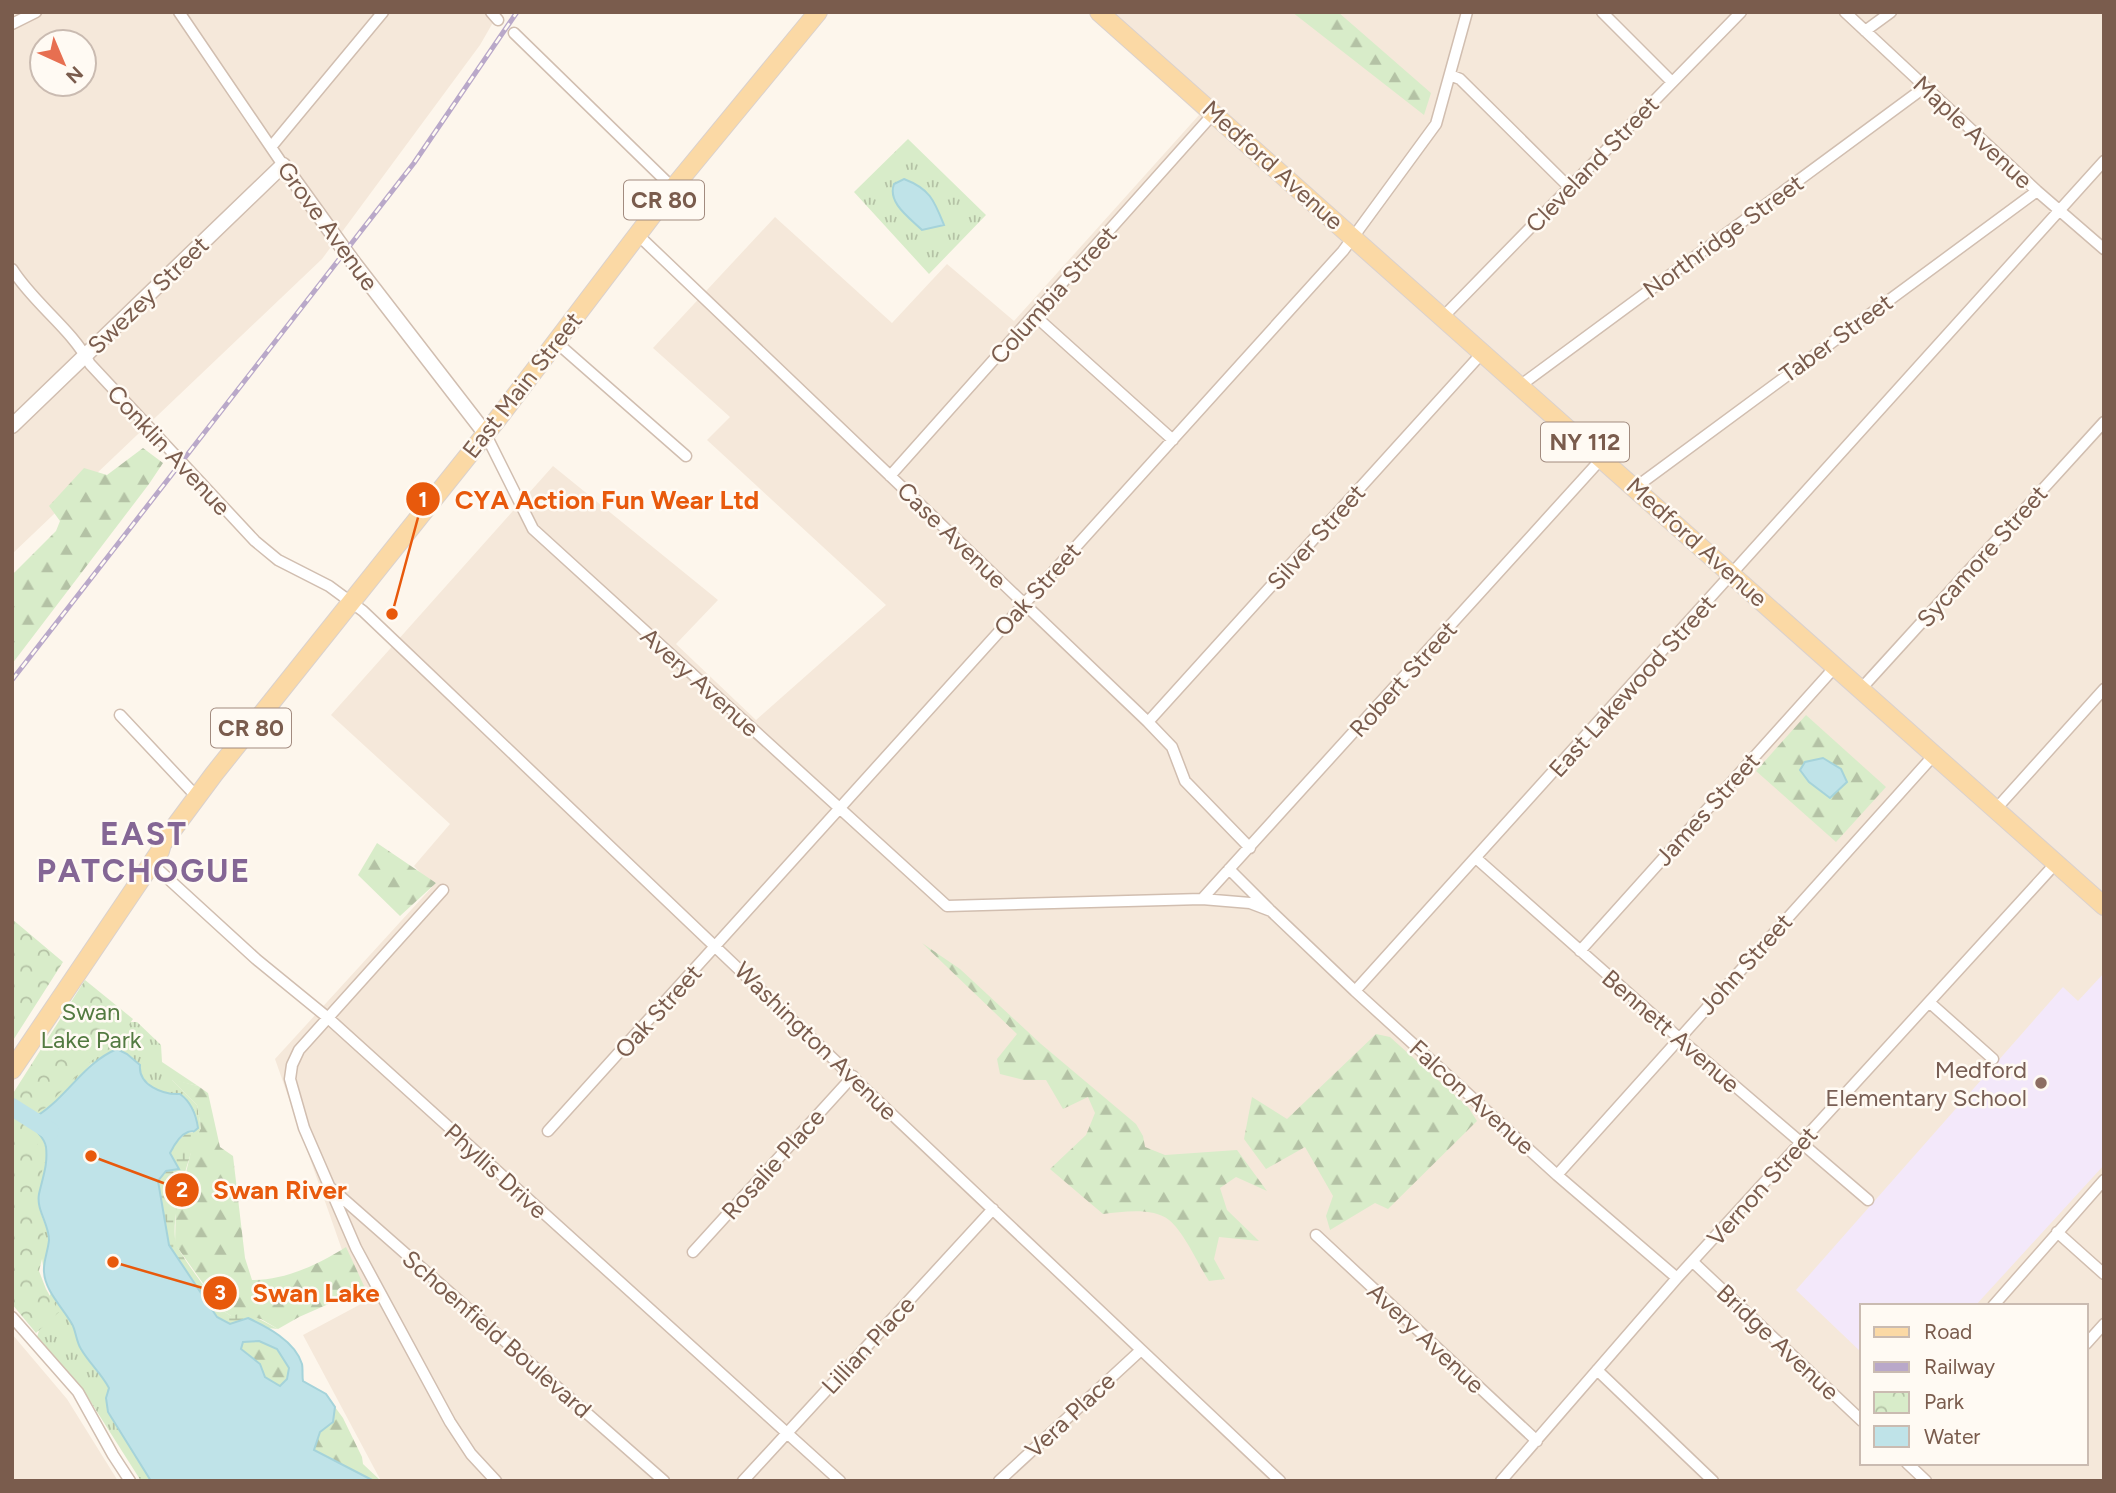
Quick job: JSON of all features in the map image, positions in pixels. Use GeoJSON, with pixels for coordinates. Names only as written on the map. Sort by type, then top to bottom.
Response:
{"type":"FeatureCollection","features":[{"type":"Feature","properties":{"kind":"main road","name":"East Main Street"},"geometry":{"type":"LineString","coordinates":[[12,1070],[162,844],[197,797],[485,433],[673,188],[818,12]]}},
{"type":"Feature","properties":{"kind":"main road","name":"Medford Avenue"},"geometry":{"type":"LineString","coordinates":[[1099,12],[1603,457],[2104,906]]}},
{"type":"Feature","properties":{"kind":"street"},"geometry":{"type":"LineString","coordinates":[[12,24],[36,12]]}},
{"type":"Feature","properties":{"kind":"street","name":"Grove Avenue"},"geometry":{"type":"LineString","coordinates":[[179,12],[353,262],[485,433]]}},
{"type":"Feature","properties":{"kind":"street"},"geometry":{"type":"LineString","coordinates":[[187,23],[195,12]]}},
{"type":"Feature","properties":{"kind":"street"},"geometry":{"type":"LineString","coordinates":[[271,146],[383,12]]}},
{"type":"Feature","properties":{"kind":"street"},"geometry":{"type":"LineString","coordinates":[[1455,12],[1466,16]]}},
{"type":"Feature","properties":{"kind":"street"},"geometry":{"type":"LineString","coordinates":[[1602,12],[1672,82]]}},
{"type":"Feature","properties":{"kind":"street","name":"Cleveland Street"},"geometry":{"type":"LineString","coordinates":[[1443,317],[1741,12]]}},
{"type":"Feature","properties":{"kind":"street","name":"Maple Avenue"},"geometry":{"type":"LineString","coordinates":[[1845,12],[2037,191],[2104,249]]}},
{"type":"Feature","properties":{"kind":"street"},"geometry":{"type":"LineString","coordinates":[[1865,31],[1891,12]]}},
{"type":"Feature","properties":{"kind":"street","name":"Oak Street"},"geometry":{"type":"LineString","coordinates":[[548,1131],[1354,237],[1433,130],[1466,16]]}},
{"type":"Feature","properties":{"kind":"street"},"geometry":{"type":"LineString","coordinates":[[514,33],[673,188]]}},
{"type":"Feature","properties":{"kind":"street"},"geometry":{"type":"LineString","coordinates":[[1450,75],[1460,79],[1570,188]]}},
{"type":"Feature","properties":{"kind":"street","name":"Northridge Street"},"geometry":{"type":"LineString","coordinates":[[1521,385],[1925,88]]}},
{"type":"Feature","properties":{"kind":"street","name":"Columbia Street"},"geometry":{"type":"LineString","coordinates":[[890,476],[1214,113]]}},
{"type":"Feature","properties":{"kind":"street","name":"East Lakewood Street"},"geometry":{"type":"LineString","coordinates":[[1355,991],[1477,859],[2104,161]]}},
{"type":"Feature","properties":{"kind":"street","name":"Swezey Street"},"geometry":{"type":"LineString","coordinates":[[12,426],[283,165]]}},
{"type":"Feature","properties":{"kind":"street","name":"Taber Street"},"geometry":{"type":"LineString","coordinates":[[1636,487],[2037,191]]}},
{"type":"Feature","properties":{"kind":"street","name":"Case Avenue"},"geometry":{"type":"LineString","coordinates":[[638,235],[1148,722],[1172,747],[1185,781],[1250,848]]}},
{"type":"Feature","properties":{"kind":"street","name":"Conklin Avenue"},"geometry":{"type":"LineString","coordinates":[[12,269],[22,285],[81,348],[90,365],[255,541],[285,564],[329,586],[352,603]]}},
{"type":"Feature","properties":{"kind":"street"},"geometry":{"type":"LineString","coordinates":[[1034,315],[1173,440]]}},
{"type":"Feature","properties":{"kind":"street"},"geometry":{"type":"LineString","coordinates":[[556,342],[686,456]]}},
{"type":"Feature","properties":{"kind":"street","name":"Silver Street"},"geometry":{"type":"LineString","coordinates":[[1148,722],[1483,352]]}},
{"type":"Feature","properties":{"kind":"street","name":"Sycamore Street"},"geometry":{"type":"LineString","coordinates":[[1860,690],[2104,422]]}},
{"type":"Feature","properties":{"kind":"street","name":"Avery Avenue"},"geometry":{"type":"LineString","coordinates":[[485,433],[533,529],[947,906]]}},
{"type":"Feature","properties":{"kind":"street","name":"Robert Street"},"geometry":{"type":"LineString","coordinates":[[1202,899],[1603,457]]}},
{"type":"Feature","properties":{"kind":"street","name":"Washington Avenue"},"geometry":{"type":"LineString","coordinates":[[352,603],[383,629],[1280,1481]]}},
{"type":"Feature","properties":{"kind":"street","name":"James Street"},"geometry":{"type":"LineString","coordinates":[[1580,951],[1835,667]]}},
{"type":"Feature","properties":{"kind":"street"},"geometry":{"type":"LineString","coordinates":[[1995,810],[2104,689]]}},
{"type":"Feature","properties":{"kind":"street"},"geometry":{"type":"LineString","coordinates":[[120,715],[197,797]]}},
{"type":"Feature","properties":{"kind":"street","name":"John Street"},"geometry":{"type":"LineString","coordinates":[[1558,1174],[1934,755]]}},
{"type":"Feature","properties":{"kind":"street","name":"Bennett Avenue"},"geometry":{"type":"LineString","coordinates":[[1477,859],[1679,1038],[1868,1200]]}},
{"type":"Feature","properties":{"kind":"street","name":"Phyllis Drive"},"geometry":{"type":"LineString","coordinates":[[151,863],[256,959],[327,1017],[840,1481]]}},
{"type":"Feature","properties":{"kind":"street","name":"Vernon Street"},"geometry":{"type":"LineString","coordinates":[[1501,1481],[1676,1278],[2056,863]]}},
{"type":"Feature","properties":{"kind":"street","name":"Falcon Avenue"},"geometry":{"type":"LineString","coordinates":[[1229,869],[1355,991],[1676,1278]]}},
{"type":"Feature","properties":{"kind":"street"},"geometry":{"type":"LineString","coordinates":[[443,890],[299,1050],[292,1065],[290,1079],[304,1128],[356,1248],[450,1422],[471,1454],[496,1481]]}},
{"type":"Feature","properties":{"kind":"street","name":"Falcon Avenue"},"geometry":{"type":"LineString","coordinates":[[947,906],[1202,899],[1250,903],[1271,911]]}},
{"type":"Feature","properties":{"kind":"street"},"geometry":{"type":"LineString","coordinates":[[1929,1002],[1993,1059]]}},
{"type":"Feature","properties":{"kind":"street","name":"Rosalie Place"},"geometry":{"type":"LineString","coordinates":[[693,1252],[853,1076]]}},
{"type":"Feature","properties":{"kind":"street"},"geometry":{"type":"LineString","coordinates":[[1995,1304],[2104,1180]]}},
{"type":"Feature","properties":{"kind":"street","name":"Schoenfield Boulevard"},"geometry":{"type":"LineString","coordinates":[[330,1188],[664,1481]]}},
{"type":"Feature","properties":{"kind":"street","name":"Lillian Place"},"geometry":{"type":"LineString","coordinates":[[743,1481],[993,1209]]}},
{"type":"Feature","properties":{"kind":"street"},"geometry":{"type":"LineString","coordinates":[[2057,1232],[2104,1274]]}},
{"type":"Feature","properties":{"kind":"street","name":"Avery Avenue"},"geometry":{"type":"LineString","coordinates":[[1315,1235],[1536,1441]]}},
{"type":"Feature","properties":{"kind":"street","name":"Bridge Avenue"},"geometry":{"type":"LineString","coordinates":[[1693,1262],[1860,1419]]}},
{"type":"Feature","properties":{"kind":"street"},"geometry":{"type":"LineString","coordinates":[[12,1317],[78,1392],[130,1481]]}},
{"type":"Feature","properties":{"kind":"street"},"geometry":{"type":"LineString","coordinates":[[2088,1342],[2104,1324]]}},
{"type":"Feature","properties":{"kind":"street","name":"Vera Place"},"geometry":{"type":"LineString","coordinates":[[999,1481],[1141,1350]]}},
{"type":"Feature","properties":{"kind":"street"},"geometry":{"type":"LineString","coordinates":[[1597,1370],[1713,1481]]}},
{"type":"Feature","properties":{"kind":"street"},"geometry":{"type":"LineString","coordinates":[[1910,1465],[1926,1481]]}},
{"type":"Feature","properties":{"kind":"shaded area"},"geometry":{"type":"Polygon","coordinates":[[[12,12],[499,12],[480,45],[322,259],[12,554],[12,12]]]}},
{"type":"Feature","properties":{"kind":"shaded area"},"geometry":{"type":"Polygon","coordinates":[[[1116,12],[2104,12],[2104,1481],[381,1481],[303,1335],[361,1304],[275,1059],[433,886],[414,866],[450,824],[331,715],[553,466],[718,600],[676,644],[756,720],[886,605],[707,440],[730,417],[653,348],[775,217],[892,323],[947,264],[1014,321],[1199,115],[1103,26],[1116,12]]]}},
{"type":"Feature","properties":{"kind":"shaded area","name":"Medford Elementary School"},"geometry":{"type":"Polygon","coordinates":[[[2104,973],[2104,1165],[1977,1304],[1860,1304],[1860,1351],[1796,1290],[2063,987],[2078,1001],[2104,973]]]}},
{"type":"Feature","properties":{"kind":"shaded area"},"geometry":{"type":"Polygon","coordinates":[[[12,1334],[67,1399],[118,1481],[12,1481],[12,1334]]]}},
{"type":"Feature","properties":{"kind":"green space"},"geometry":{"type":"Polygon","coordinates":[[[1292,12],[1338,12],[1431,93],[1424,115],[1292,12]]]}},
{"type":"Feature","properties":{"kind":"green space"},"geometry":{"type":"Polygon","coordinates":[[[908,139],[986,215],[929,274],[854,192],[908,139]]]}},
{"type":"Feature","properties":{"kind":"green space"},"geometry":{"type":"Polygon","coordinates":[[[143,448],[163,463],[12,664],[12,575],[56,531],[60,521],[49,506],[84,468],[107,475],[143,448]]]}},
{"type":"Feature","properties":{"kind":"green space"},"geometry":{"type":"Polygon","coordinates":[[[1806,715],[1886,787],[1836,842],[1756,771],[1806,715]]]}},
{"type":"Feature","properties":{"kind":"green space"},"geometry":{"type":"Polygon","coordinates":[[[377,843],[436,883],[400,916],[358,875],[377,843]]]}},
{"type":"Feature","properties":{"kind":"green space"},"geometry":{"type":"Polygon","coordinates":[[[12,919],[63,962],[12,1042],[12,919]]]}},
{"type":"Feature","properties":{"kind":"green space"},"geometry":{"type":"Polygon","coordinates":[[[922,943],[960,969],[1041,1044],[1136,1124],[1143,1136],[1145,1147],[1165,1155],[1237,1150],[1267,1191],[1236,1177],[1220,1188],[1227,1210],[1259,1241],[1219,1237],[1214,1259],[1225,1279],[1209,1281],[1185,1240],[1169,1220],[1146,1212],[1103,1214],[1050,1169],[1086,1135],[1095,1113],[1088,1097],[1063,1109],[1046,1080],[1024,1080],[1000,1074],[997,1059],[1017,1034],[922,943]]]}},
{"type":"Feature","properties":{"kind":"green space","name":"Swan Lake Park"},"geometry":{"type":"Polygon","coordinates":[[[85,980],[133,1019],[113,1047],[91,1061],[45,1108],[30,1116],[28,1126],[39,1147],[43,1167],[35,1202],[45,1247],[39,1271],[59,1312],[36,1333],[12,1304],[12,1095],[85,980]]]}},
{"type":"Feature","properties":{"kind":"green space"},"geometry":{"type":"Polygon","coordinates":[[[127,1022],[137,1022],[161,1045],[162,1062],[198,1086],[172,1080],[197,1105],[201,1128],[198,1128],[190,1105],[180,1094],[169,1095],[153,1088],[139,1074],[92,1063],[47,1111],[33,1118],[31,1111],[127,1022]]]}},
{"type":"Feature","properties":{"kind":"green space"},"geometry":{"type":"Polygon","coordinates":[[[1376,1034],[1390,1037],[1468,1107],[1477,1121],[1388,1209],[1375,1203],[1330,1230],[1326,1216],[1333,1196],[1305,1147],[1266,1169],[1244,1139],[1252,1097],[1287,1119],[1376,1034]]]}},
{"type":"Feature","properties":{"kind":"green space"},"geometry":{"type":"Polygon","coordinates":[[[171,1079],[198,1086],[208,1093],[220,1147],[233,1156],[245,1258],[252,1280],[301,1270],[346,1247],[365,1288],[278,1329],[261,1319],[231,1316],[222,1310],[175,1244],[176,1205],[193,1143],[201,1128],[197,1105],[171,1079]]]}},
{"type":"Feature","properties":{"kind":"green space"},"geometry":{"type":"Polygon","coordinates":[[[24,1124],[37,1131],[46,1151],[47,1175],[40,1203],[49,1239],[44,1273],[24,1124]]]}},
{"type":"Feature","properties":{"kind":"green space"},"geometry":{"type":"Polygon","coordinates":[[[201,1128],[186,1168],[175,1219],[178,1249],[222,1310],[231,1316],[246,1312],[278,1329],[268,1328],[248,1318],[230,1324],[217,1317],[169,1245],[158,1181],[174,1162],[170,1153],[174,1145],[186,1133],[194,1132],[201,1128]]]}},
{"type":"Feature","properties":{"kind":"green space"},"geometry":{"type":"Polygon","coordinates":[[[51,1292],[73,1325],[80,1348],[102,1374],[109,1388],[106,1398],[108,1412],[151,1481],[141,1481],[87,1396],[37,1337],[51,1292]]]}},
{"type":"Feature","properties":{"kind":"green space"},"geometry":{"type":"Polygon","coordinates":[[[259,1341],[277,1349],[289,1368],[287,1379],[280,1386],[265,1377],[260,1364],[241,1349],[243,1342],[259,1341]]]}},
{"type":"Feature","properties":{"kind":"green space"},"geometry":{"type":"Polygon","coordinates":[[[335,1407],[343,1418],[363,1464],[381,1481],[356,1474],[314,1450],[320,1432],[333,1422],[335,1407]]]}},
{"type":"Feature","properties":{"kind":"water"},"geometry":{"type":"Polygon","coordinates":[[[904,179],[930,196],[944,225],[922,230],[901,210],[893,191],[894,184],[904,179]]]}},
{"type":"Feature","properties":{"kind":"water"},"geometry":{"type":"Polygon","coordinates":[[[1823,758],[1841,769],[1847,782],[1830,798],[1809,782],[1800,770],[1805,762],[1823,758]]]}},
{"type":"Feature","properties":{"kind":"water"},"geometry":{"type":"Polygon","coordinates":[[[117,1049],[127,1054],[140,1065],[140,1072],[147,1083],[159,1091],[180,1094],[194,1113],[198,1128],[182,1135],[170,1153],[179,1169],[166,1171],[158,1181],[169,1245],[217,1317],[230,1324],[248,1318],[280,1336],[293,1348],[302,1364],[303,1381],[326,1394],[335,1407],[333,1422],[320,1432],[314,1450],[374,1481],[151,1481],[108,1412],[106,1398],[109,1388],[81,1349],[72,1324],[48,1286],[44,1272],[49,1240],[39,1194],[46,1165],[46,1147],[30,1120],[53,1103],[104,1056],[117,1049]],[[259,1341],[243,1342],[241,1349],[260,1364],[265,1377],[280,1386],[287,1379],[289,1368],[277,1349],[259,1341]]]}},
{"type":"Feature","properties":{"kind":"waterway"},"geometry":{"type":"LineString","coordinates":[[12,1107],[50,1131]]}},
{"type":"Feature","properties":{"kind":"railway"},"geometry":{"type":"LineString","coordinates":[[12,680],[414,163],[517,12]]}},
{"type":"Feature","properties":{"kind":"place","name":"CYA Action Fun Wear Ltd"},"geometry":{"type":"Point","coordinates":[392,614]}},
{"type":"Feature","properties":{"kind":"place","name":"Medford Elementary School"},"geometry":{"type":"Point","coordinates":[2041,1083]}},
{"type":"Feature","properties":{"kind":"place","name":"Swan River"},"geometry":{"type":"Point","coordinates":[91,1156]}},
{"type":"Feature","properties":{"kind":"place","name":"Swan Lake"},"geometry":{"type":"Point","coordinates":[113,1262]}},
{"type":"Feature","properties":{"kind":"district","name":"EAST PATCHOGUE"},"geometry":{"type":"Point","coordinates":[144,852]}}]}
